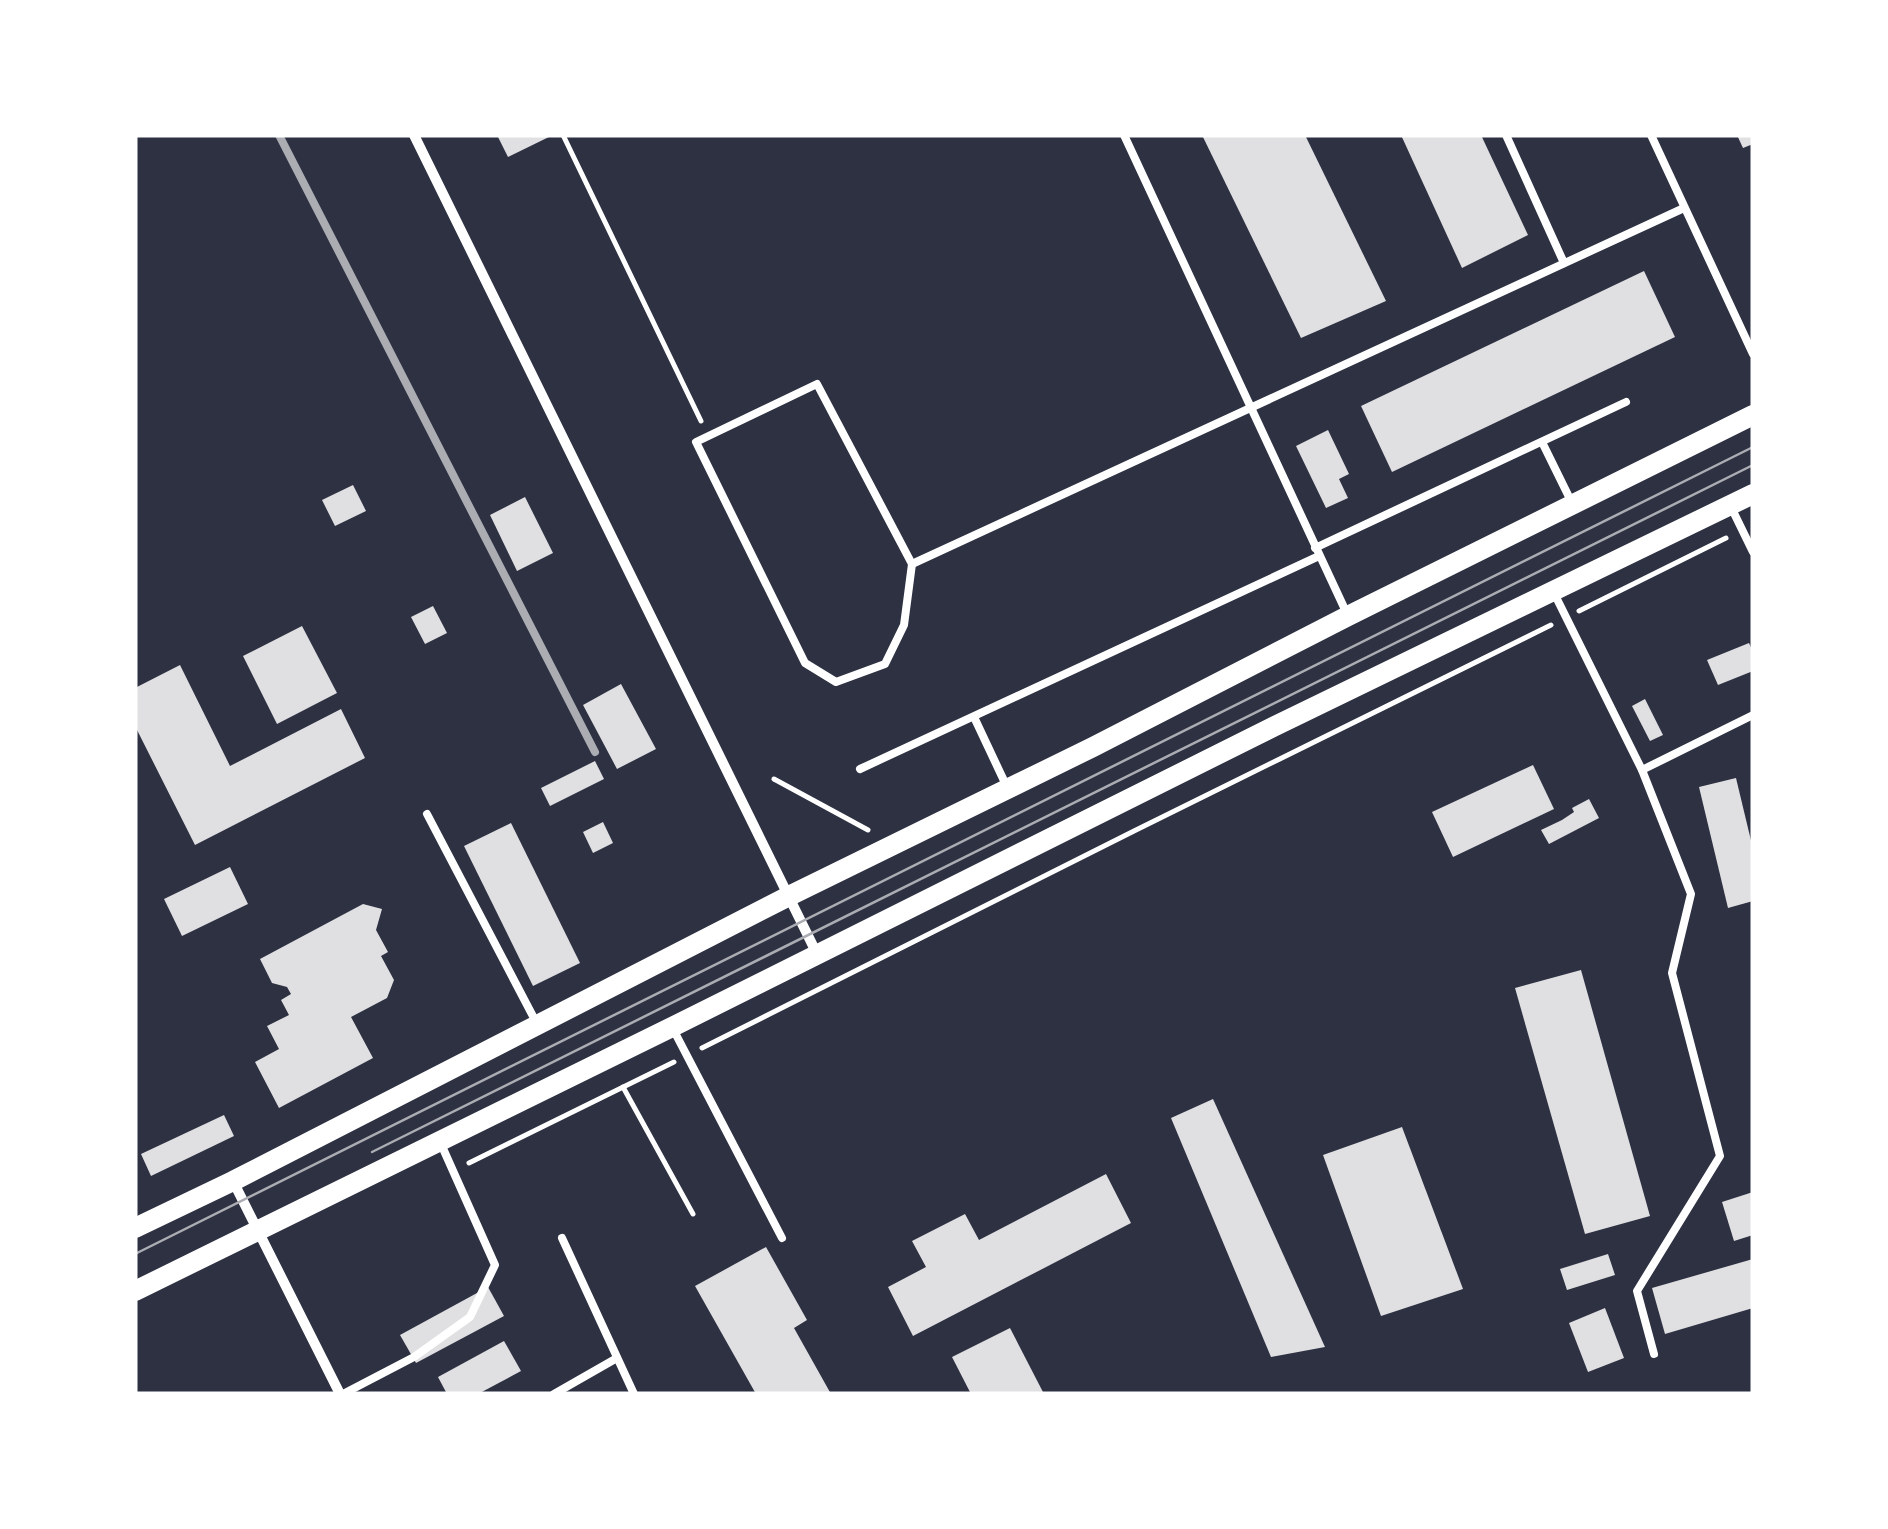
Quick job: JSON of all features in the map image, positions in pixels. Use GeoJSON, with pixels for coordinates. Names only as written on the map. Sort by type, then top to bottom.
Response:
{"type":"FeatureCollection","features":[{"type":"Feature","properties":{"kind":"main road"},"geometry":{"type":"LineString","coordinates":[[135,1228],[789,896],[1753,415]]}},
{"type":"Feature","properties":{"kind":"main road"},"geometry":{"type":"LineString","coordinates":[[135,1291],[1753,494]]}},
{"type":"Feature","properties":{"kind":"street"},"geometry":{"type":"LineString","coordinates":[[414,135],[817,954]]}},
{"type":"Feature","properties":{"kind":"street"},"geometry":{"type":"LineString","coordinates":[[233,1181],[342,1394]]}},
{"type":"Feature","properties":{"kind":"lane"},"geometry":{"type":"LineString","coordinates":[[1124,135],[1348,616]]}},
{"type":"Feature","properties":{"kind":"lane"},"geometry":{"type":"LineString","coordinates":[[1506,135],[1564,263]]}},
{"type":"Feature","properties":{"kind":"lane"},"geometry":{"type":"LineString","coordinates":[[1651,135],[1753,354]]}},
{"type":"Feature","properties":{"kind":"lane"},"geometry":{"type":"LineString","coordinates":[[912,564],[1684,208]]}},
{"type":"Feature","properties":{"kind":"lane"},"geometry":{"type":"LineString","coordinates":[[1740,328],[1753,322]]}},
{"type":"Feature","properties":{"kind":"lane"},"geometry":{"type":"LineString","coordinates":[[817,384],[912,564],[904,625],[886,664],[836,682],[804,663],[696,442],[817,384]]}},
{"type":"Feature","properties":{"kind":"lane"},"geometry":{"type":"LineString","coordinates":[[860,770],[1626,402]]}},
{"type":"Feature","properties":{"kind":"lane"},"geometry":{"type":"LineString","coordinates":[[1542,442],[1573,505]]}},
{"type":"Feature","properties":{"kind":"lane"},"geometry":{"type":"LineString","coordinates":[[1730,505],[1753,552]]}},
{"type":"Feature","properties":{"kind":"lane"},"geometry":{"type":"LineString","coordinates":[[1553,591],[1642,770],[1691,894],[1672,973],[1720,1156],[1637,1291],[1654,1354]]}},
{"type":"Feature","properties":{"kind":"lane"},"geometry":{"type":"LineString","coordinates":[[1642,770],[1753,715]]}},
{"type":"Feature","properties":{"kind":"lane"},"geometry":{"type":"LineString","coordinates":[[974,716],[1008,788]]}},
{"type":"Feature","properties":{"kind":"lane"},"geometry":{"type":"LineString","coordinates":[[427,814],[538,1025]]}},
{"type":"Feature","properties":{"kind":"lane"},"geometry":{"type":"LineString","coordinates":[[672,1028],[782,1238]]}},
{"type":"Feature","properties":{"kind":"lane"},"geometry":{"type":"LineString","coordinates":[[342,1394],[414,1357],[470,1317],[495,1264],[439,1140]]}},
{"type":"Feature","properties":{"kind":"lane"},"geometry":{"type":"LineString","coordinates":[[562,1238],[634,1394]]}},
{"type":"Feature","properties":{"kind":"lane"},"geometry":{"type":"LineString","coordinates":[[554,1394],[618,1358]]}},
{"type":"Feature","properties":{"kind":"path"},"geometry":{"type":"LineString","coordinates":[[563,135],[707,432]]}},
{"type":"Feature","properties":{"kind":"path"},"geometry":{"type":"LineString","coordinates":[[452,1171],[1742,530]]}},
{"type":"Feature","properties":{"kind":"path"},"geometry":{"type":"LineString","coordinates":[[774,779],[876,834]]}},
{"type":"Feature","properties":{"kind":"path"},"geometry":{"type":"LineString","coordinates":[[623,1087],[693,1214]]}},
{"type":"Feature","properties":{"kind":"building"},"geometry":{"type":"Polygon","coordinates":[[[497,135],[553,135],[508,157],[497,135]]]}},
{"type":"Feature","properties":{"kind":"building"},"geometry":{"type":"Polygon","coordinates":[[[1202,135],[1305,135],[1386,301],[1301,338],[1202,135]]]}},
{"type":"Feature","properties":{"kind":"building"},"geometry":{"type":"Polygon","coordinates":[[[1401,135],[1481,135],[1528,235],[1462,268],[1401,135]]]}},
{"type":"Feature","properties":{"kind":"building"},"geometry":{"type":"Polygon","coordinates":[[[1737,135],[1753,135],[1753,144],[1743,148],[1737,135]]]}},
{"type":"Feature","properties":{"kind":"building"},"geometry":{"type":"Polygon","coordinates":[[[1644,271],[1675,337],[1392,472],[1361,406],[1644,271]]]}},
{"type":"Feature","properties":{"kind":"building"},"geometry":{"type":"Polygon","coordinates":[[[1328,430],[1349,474],[1339,479],[1348,498],[1326,508],[1296,446],[1328,430]]]}},
{"type":"Feature","properties":{"kind":"building"},"geometry":{"type":"Polygon","coordinates":[[[353,485],[366,511],[335,526],[322,500],[353,485]]]}},
{"type":"Feature","properties":{"kind":"building"},"geometry":{"type":"Polygon","coordinates":[[[525,497],[553,553],[517,571],[490,515],[525,497]]]}},
{"type":"Feature","properties":{"kind":"building"},"geometry":{"type":"Polygon","coordinates":[[[433,606],[447,633],[425,644],[411,617],[433,606]]]}},
{"type":"Feature","properties":{"kind":"building"},"geometry":{"type":"Polygon","coordinates":[[[302,626],[337,693],[277,724],[243,656],[302,626]]]}},
{"type":"Feature","properties":{"kind":"building"},"geometry":{"type":"Polygon","coordinates":[[[1749,643],[1753,671],[1718,685],[1707,660],[1749,643]]]}},
{"type":"Feature","properties":{"kind":"building"},"geometry":{"type":"Polygon","coordinates":[[[180,665],[230,766],[341,709],[365,758],[195,845],[135,726],[135,688],[180,665]]]}},
{"type":"Feature","properties":{"kind":"building"},"geometry":{"type":"Polygon","coordinates":[[[621,684],[656,749],[617,769],[583,705],[621,684]]]}},
{"type":"Feature","properties":{"kind":"building"},"geometry":{"type":"Polygon","coordinates":[[[1645,699],[1663,735],[1650,741],[1632,706],[1645,699]]]}},
{"type":"Feature","properties":{"kind":"building"},"geometry":{"type":"Polygon","coordinates":[[[595,761],[604,779],[550,806],[541,788],[595,761]]]}},
{"type":"Feature","properties":{"kind":"building"},"geometry":{"type":"Polygon","coordinates":[[[1533,765],[1554,809],[1453,857],[1432,812],[1533,765]]]}},
{"type":"Feature","properties":{"kind":"building"},"geometry":{"type":"Polygon","coordinates":[[[1736,778],[1753,849],[1753,901],[1728,908],[1699,787],[1736,778]]]}},
{"type":"Feature","properties":{"kind":"building"},"geometry":{"type":"Polygon","coordinates":[[[1589,799],[1599,818],[1549,844],[1541,830],[1589,799]]]}},
{"type":"Feature","properties":{"kind":"building"},"geometry":{"type":"Polygon","coordinates":[[[603,822],[613,843],[593,853],[583,832],[603,822]]]}},
{"type":"Feature","properties":{"kind":"building"},"geometry":{"type":"Polygon","coordinates":[[[511,823],[580,963],[533,986],[464,846],[511,823]]]}},
{"type":"Feature","properties":{"kind":"building"},"geometry":{"type":"Polygon","coordinates":[[[230,867],[248,904],[182,936],[164,899],[230,867]]]}},
{"type":"Feature","properties":{"kind":"building"},"geometry":{"type":"Polygon","coordinates":[[[363,904],[382,909],[376,930],[388,952],[381,956],[394,980],[387,998],[351,1017],[373,1058],[279,1108],[255,1062],[279,1049],[267,1026],[289,1015],[281,1000],[291,994],[287,987],[272,983],[260,959],[363,904]]]}},
{"type":"Feature","properties":{"kind":"building"},"geometry":{"type":"Polygon","coordinates":[[[1581,970],[1650,1216],[1585,1234],[1515,988],[1581,970]]]}},
{"type":"Feature","properties":{"kind":"building"},"geometry":{"type":"Polygon","coordinates":[[[1213,1099],[1325,1347],[1271,1357],[1171,1118],[1213,1099]]]}},
{"type":"Feature","properties":{"kind":"building"},"geometry":{"type":"Polygon","coordinates":[[[224,1115],[234,1136],[151,1176],[141,1154],[224,1115]]]}},
{"type":"Feature","properties":{"kind":"building"},"geometry":{"type":"Polygon","coordinates":[[[1402,1127],[1463,1289],[1381,1316],[1323,1155],[1402,1127]]]}},
{"type":"Feature","properties":{"kind":"building"},"geometry":{"type":"Polygon","coordinates":[[[1106,1174],[1131,1223],[913,1336],[888,1287],[926,1267],[912,1241],[965,1214],[979,1240],[1106,1174]]]}},
{"type":"Feature","properties":{"kind":"building"},"geometry":{"type":"Polygon","coordinates":[[[1753,1192],[1753,1235],[1734,1241],[1722,1202],[1753,1192]]]}},
{"type":"Feature","properties":{"kind":"building"},"geometry":{"type":"Polygon","coordinates":[[[766,1247],[807,1320],[794,1328],[831,1394],[756,1394],[695,1286],[766,1247]]]}},
{"type":"Feature","properties":{"kind":"building"},"geometry":{"type":"Polygon","coordinates":[[[1608,1254],[1615,1275],[1567,1290],[1560,1269],[1608,1254]]]}},
{"type":"Feature","properties":{"kind":"building"},"geometry":{"type":"Polygon","coordinates":[[[1753,1259],[1753,1308],[1665,1334],[1652,1288],[1753,1259]]]}},
{"type":"Feature","properties":{"kind":"building"},"geometry":{"type":"Polygon","coordinates":[[[488,1287],[504,1316],[416,1363],[400,1335],[488,1287]]]}},
{"type":"Feature","properties":{"kind":"building"},"geometry":{"type":"Polygon","coordinates":[[[1605,1308],[1624,1358],[1588,1372],[1569,1323],[1605,1308]]]}},
{"type":"Feature","properties":{"kind":"building"},"geometry":{"type":"Polygon","coordinates":[[[1010,1328],[1044,1394],[971,1394],[952,1357],[1010,1328]]]}},
{"type":"Feature","properties":{"kind":"building"},"geometry":{"type":"Polygon","coordinates":[[[504,1341],[521,1371],[478,1394],[447,1394],[438,1377],[504,1341]]]}},
{"type":"Feature","properties":{"kind":"tram line"},"geometry":{"type":"LineString","coordinates":[[135,1254],[1753,447]]}},
{"type":"Feature","properties":{"kind":"tram line"},"geometry":{"type":"LineString","coordinates":[[372,1152],[1753,465]]}},
{"type":"Feature","properties":{"kind":"railway"},"geometry":{"type":"LineString","coordinates":[[279,135],[595,752]]}}]}
